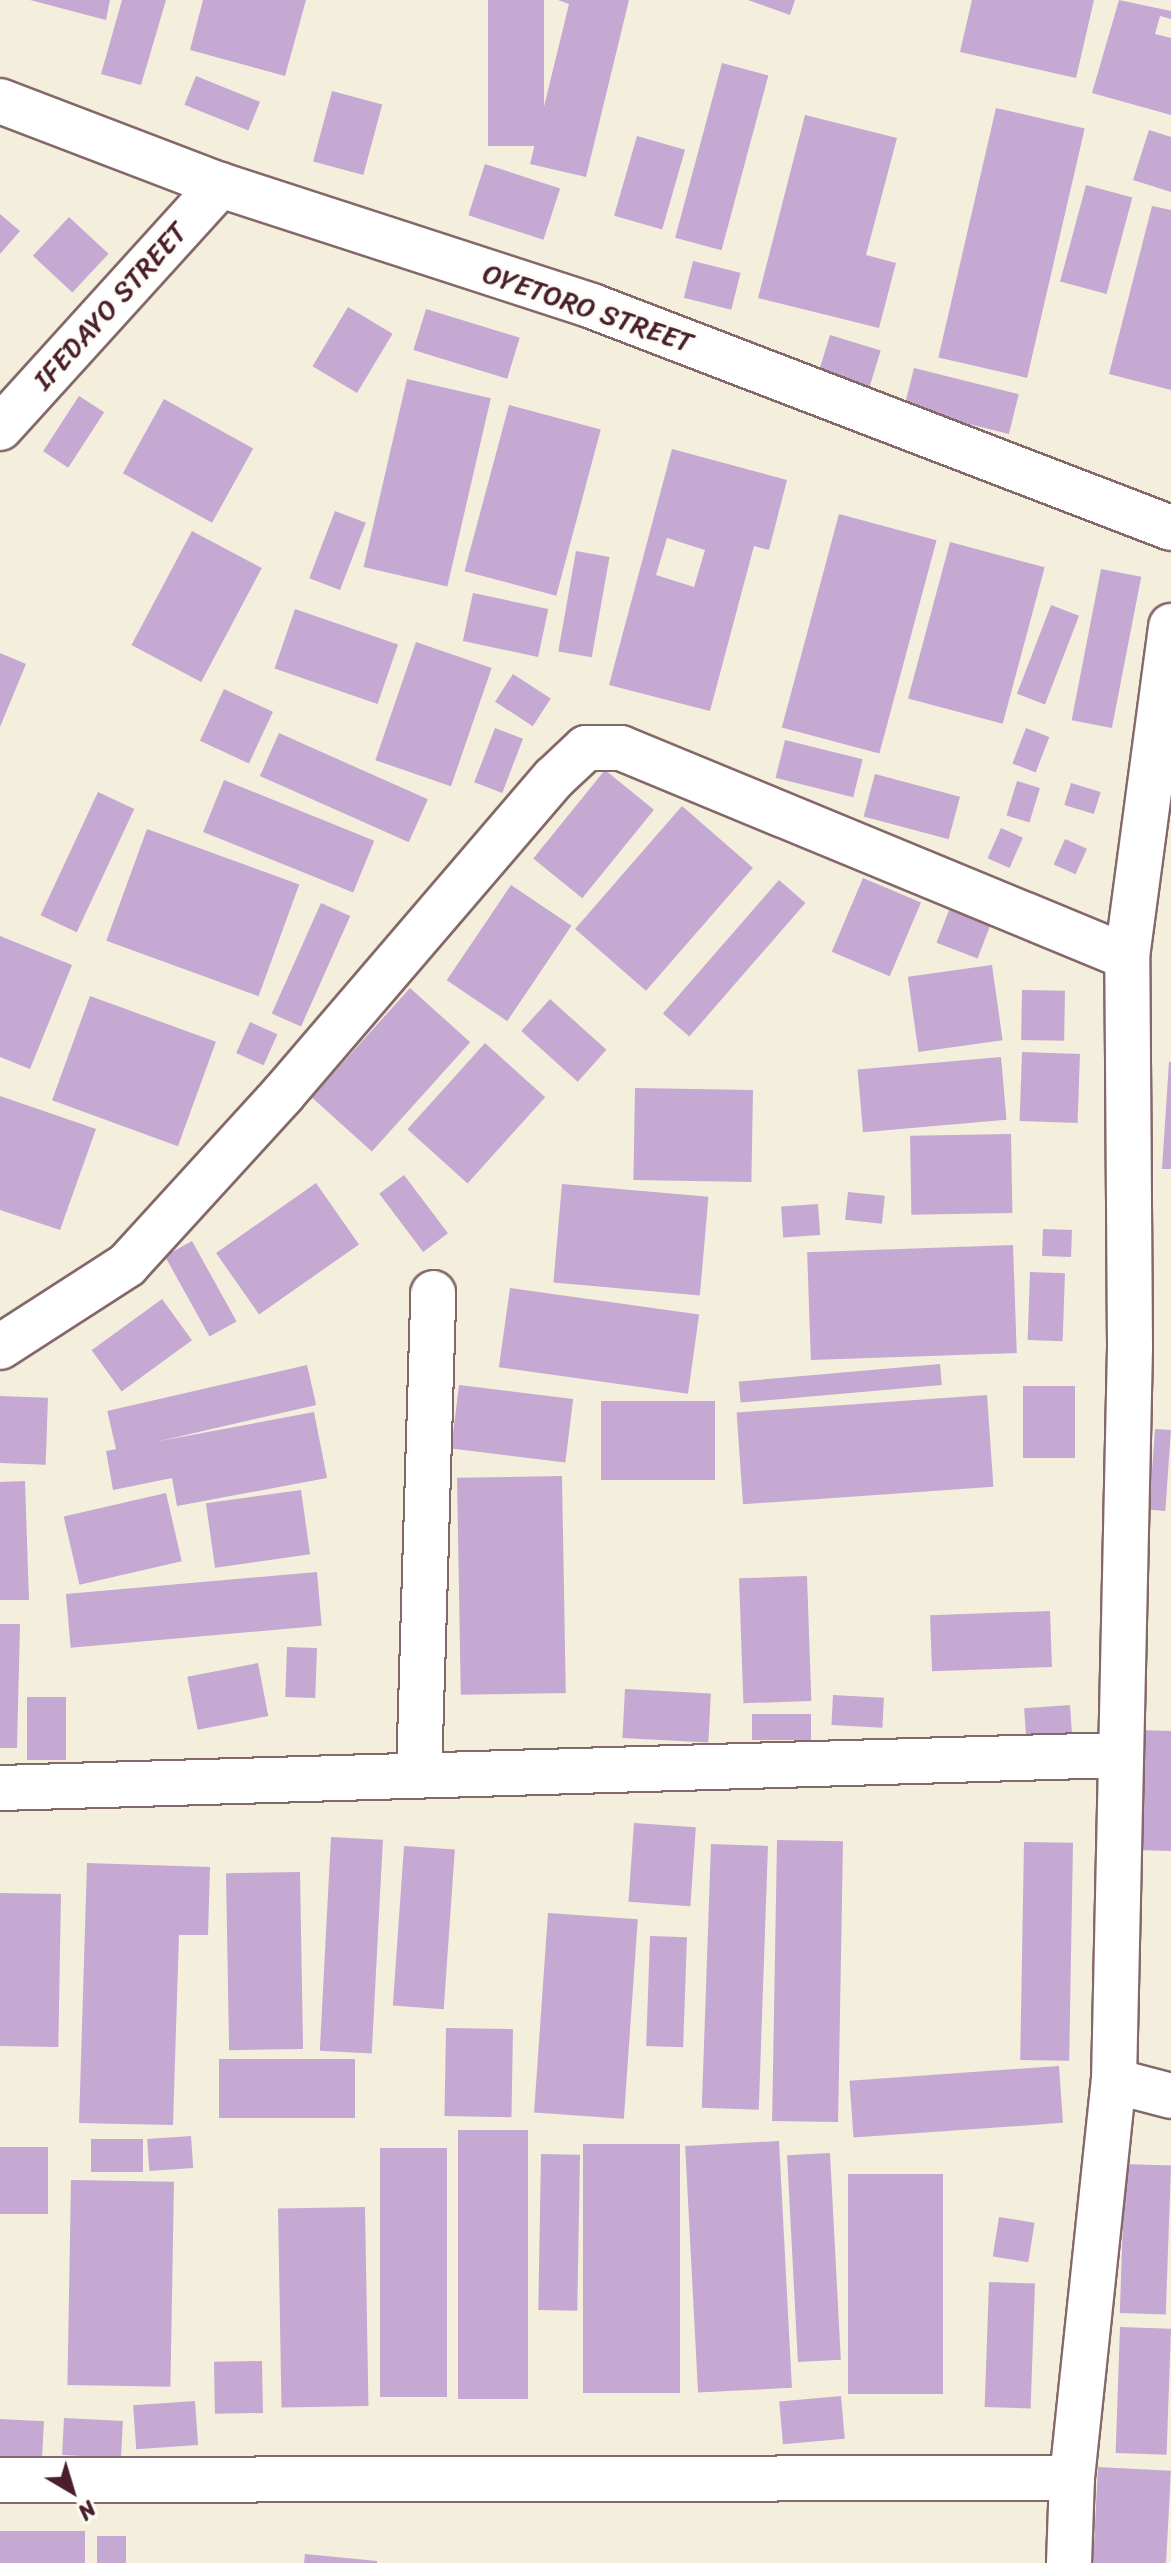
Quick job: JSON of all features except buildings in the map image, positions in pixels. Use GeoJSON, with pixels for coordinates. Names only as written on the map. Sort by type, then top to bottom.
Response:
{"type":"FeatureCollection","features":[{"type":"Feature","properties":{"kind":"street","name":"OYETORO STREET"},"geometry":{"type":"LineString","coordinates":[[0,101],[220,185],[592,306],[1171,528]]}},
{"type":"Feature","properties":{"kind":"street","name":"IFEDAYO STREET"},"geometry":{"type":"LineString","coordinates":[[0,428],[220,185]]}},
{"type":"Feature","properties":{"kind":"street"},"geometry":{"type":"LineString","coordinates":[[1069,2563],[1072,2478],[1114,2081],[1117,1755],[1130,1346],[1127,957],[1171,626]]}},
{"type":"Feature","properties":{"kind":"street"},"geometry":{"type":"LineString","coordinates":[[0,1347],[127,1265],[283,1094],[554,778],[586,748],[621,748],[1127,957]]}},
{"type":"Feature","properties":{"kind":"street"},"geometry":{"type":"LineString","coordinates":[[419,1775],[433,1293]]}},
{"type":"Feature","properties":{"kind":"street"},"geometry":{"type":"LineString","coordinates":[[0,1788],[1117,1755]]}},
{"type":"Feature","properties":{"kind":"street"},"geometry":{"type":"LineString","coordinates":[[1114,2081],[1171,2096]]}},
{"type":"Feature","properties":{"kind":"street"},"geometry":{"type":"LineString","coordinates":[[0,2480],[1072,2478]]}}]}
